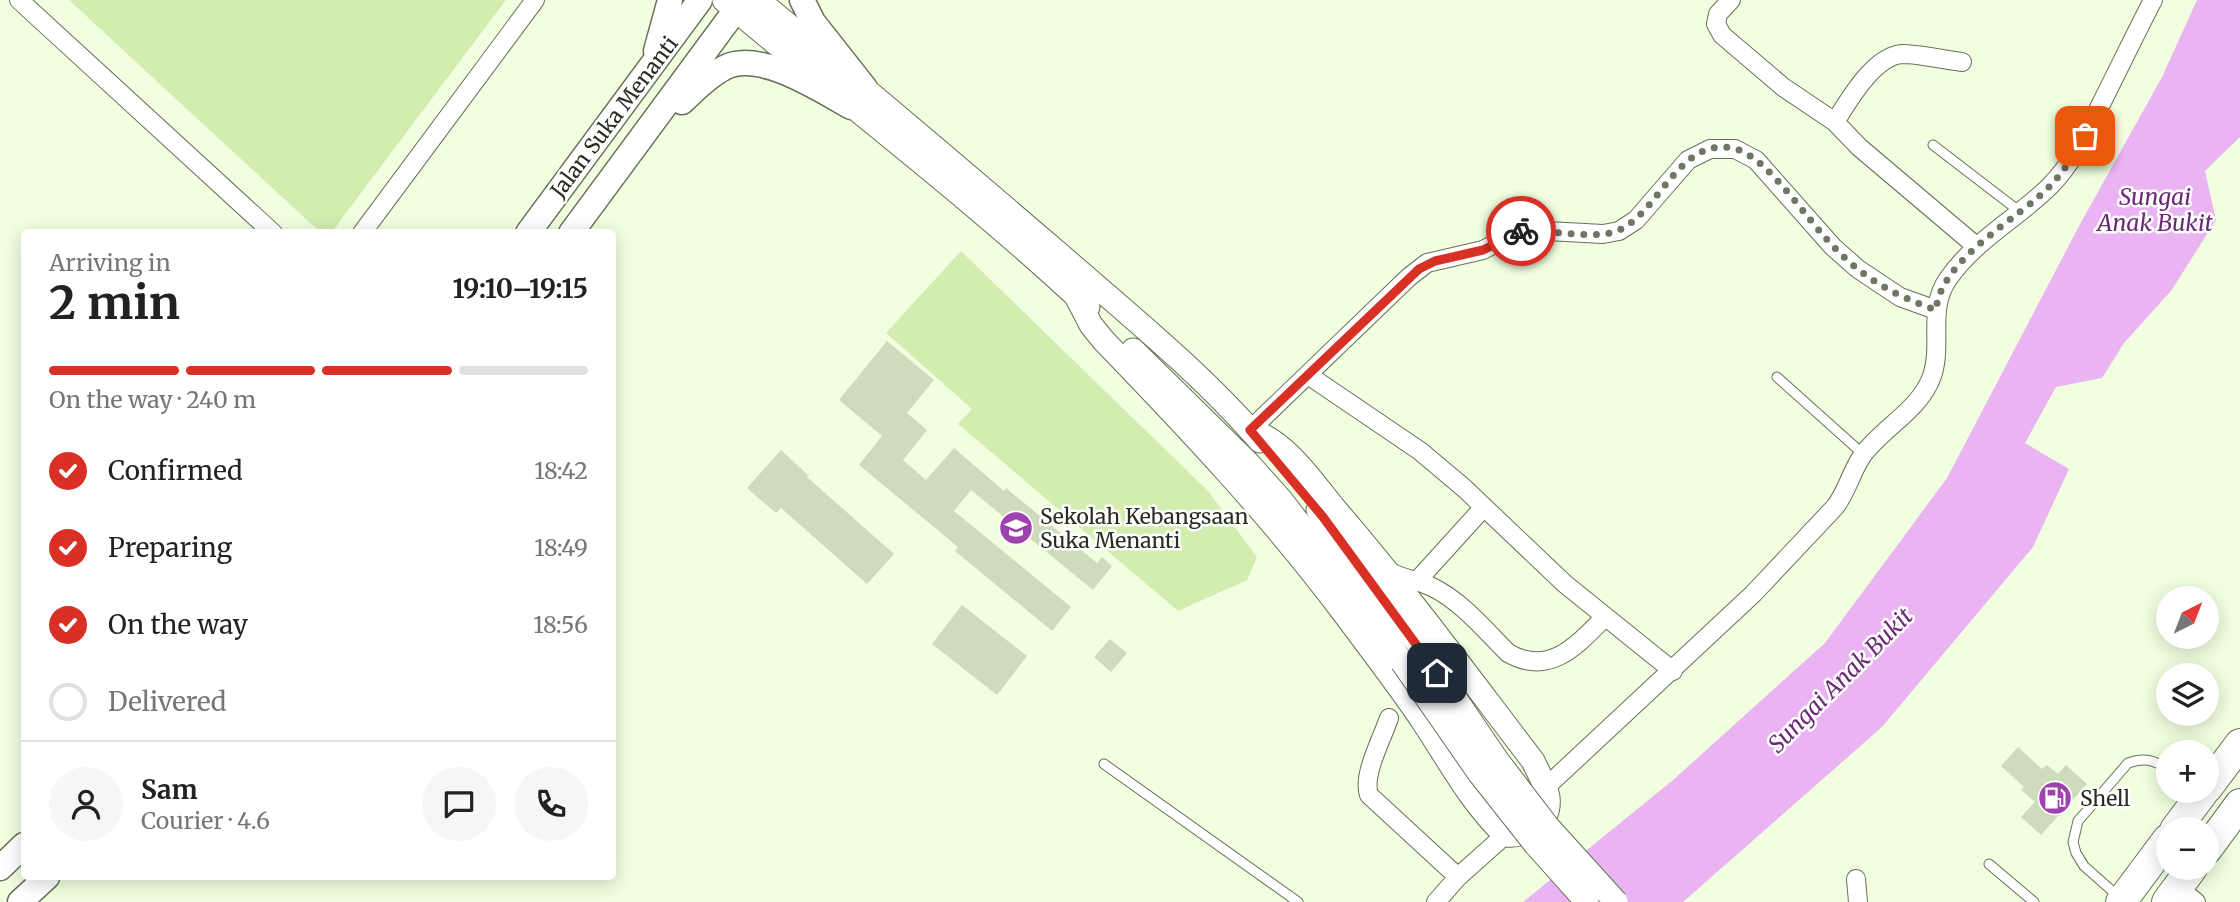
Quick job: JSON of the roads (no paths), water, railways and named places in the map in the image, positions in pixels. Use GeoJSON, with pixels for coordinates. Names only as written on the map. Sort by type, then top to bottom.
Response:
{"type":"FeatureCollection","features":[{"type":"Feature","properties":{"kind":"highway"},"geometry":{"type":"LineString","coordinates":[[2219,771],[2240,744]]}},
{"type":"Feature","properties":{"kind":"highway"},"geometry":{"type":"LineString","coordinates":[[2219,833],[2239,806]]}},
{"type":"Feature","properties":{"kind":"highway"},"geometry":{"type":"LineString","coordinates":[[2122,901],[2156,855]]}},
{"type":"Feature","properties":{"kind":"main road"},"geometry":{"type":"LineString","coordinates":[[651,69],[670,0]]}},
{"type":"Feature","properties":{"kind":"main road","name":"Jalan Suka Menanti"},"geometry":{"type":"LineString","coordinates":[[531,229],[700,0]]}},
{"type":"Feature","properties":{"kind":"main road"},"geometry":{"type":"LineString","coordinates":[[802,0],[858,97]]}},
{"type":"Feature","properties":{"kind":"main road","name":"Jalan Suka Menanti"},"geometry":{"type":"LineString","coordinates":[[574,229],[740,2]]}},
{"type":"Feature","properties":{"kind":"main road"},"geometry":{"type":"LineString","coordinates":[[640,141],[699,86],[726,66],[749,64],[776,67],[858,97]]}},
{"type":"Feature","properties":{"kind":"main road"},"geometry":{"type":"LineString","coordinates":[[0,868],[21,848]]}},
{"type":"Feature","properties":{"kind":"main road"},"geometry":{"type":"LineString","coordinates":[[20,902],[44,880]]}},
{"type":"Feature","properties":{"kind":"street"},"geometry":{"type":"LineString","coordinates":[[19,0],[269,229]]}},
{"type":"Feature","properties":{"kind":"street"},"geometry":{"type":"LineString","coordinates":[[365,229],[535,0]]}},
{"type":"Feature","properties":{"kind":"street"},"geometry":{"type":"LineString","coordinates":[[1731,0],[1718,14],[1716,24],[1722,35],[1783,87],[1835,121],[1859,147],[1976,246]]}},
{"type":"Feature","properties":{"kind":"street"},"geometry":{"type":"LineString","coordinates":[[1545,788],[1754,594],[1842,498],[1863,454],[1928,385],[1936,361],[1938,299],[1948,279],[1976,246],[2050,186],[2075,153],[2153,0]]}},
{"type":"Feature","properties":{"kind":"street"},"geometry":{"type":"LineString","coordinates":[[740,2],[1131,317],[1250,430],[1323,517],[1413,656],[1479,773],[1535,844],[1587,902]]}},
{"type":"Feature","properties":{"kind":"street"},"geometry":{"type":"LineString","coordinates":[[1835,121],[1871,73],[1890,56],[1904,54],[1962,62]]}},
{"type":"Feature","properties":{"kind":"street"},"geometry":{"type":"LineString","coordinates":[[858,97],[1077,298],[1250,464],[1358,600],[1413,656],[1549,828],[1616,902]]}},
{"type":"Feature","properties":{"kind":"street"},"geometry":{"type":"LineString","coordinates":[[1250,430],[1409,277],[1427,263],[1483,250],[1519,231],[1603,234],[1619,231],[1636,220],[1688,160],[1710,149],[1735,149],[1756,160],[1833,247],[1858,269],[1900,297],[1936,310]]}},
{"type":"Feature","properties":{"kind":"street"},"geometry":{"type":"LineString","coordinates":[[1077,298],[1091,325],[1104,341],[1201,442],[1281,534],[1345,614],[1422,719],[1489,821],[1505,835]]}},
{"type":"Feature","properties":{"kind":"street"},"geometry":{"type":"LineString","coordinates":[[1308,375],[1401,436],[1484,507],[1565,584],[1673,671]]}},
{"type":"Feature","properties":{"kind":"street"},"geometry":{"type":"LineString","coordinates":[[1250,430],[1264,435],[1289,455],[1390,572],[1533,761],[1545,788],[1548,807],[1540,824],[1524,834],[1505,835],[1458,877],[1436,902]]}},
{"type":"Feature","properties":{"kind":"street"},"geometry":{"type":"LineString","coordinates":[[1416,582],[1484,507]]}},
{"type":"Feature","properties":{"kind":"street"},"geometry":{"type":"LineString","coordinates":[[1390,572],[1430,586],[1444,594],[1508,653],[1520,660],[1547,660],[1561,656],[1574,648],[1605,617]]}},
{"type":"Feature","properties":{"kind":"street"},"geometry":{"type":"LineString","coordinates":[[1389,719],[1367,777],[1366,788],[1369,795],[1458,877]]}},
{"type":"Feature","properties":{"kind":"street"},"geometry":{"type":"LineString","coordinates":[[1856,879],[1858,902]]}},
{"type":"Feature","properties":{"kind":"lane"},"geometry":{"type":"LineString","coordinates":[[1933,145],[2019,211]]}},
{"type":"Feature","properties":{"kind":"lane"},"geometry":{"type":"LineString","coordinates":[[1777,377],[1863,454]]}},
{"type":"Feature","properties":{"kind":"lane"},"geometry":{"type":"LineString","coordinates":[[2122,901],[2084,866],[2076,853],[2073,842],[2078,821],[2128,763],[2139,759],[2156,763]]}},
{"type":"Feature","properties":{"kind":"lane"},"geometry":{"type":"LineString","coordinates":[[1104,764],[1298,902]]}},
{"type":"Feature","properties":{"kind":"lane"},"geometry":{"type":"LineString","coordinates":[[1989,864],[2034,902]]}},
{"type":"Feature","properties":{"kind":"water","name":"Sungai Anak Bukit"},"geometry":{"type":"Polygon","coordinates":[[[2197,0],[2240,0],[2240,137],[2205,171],[2216,220],[2171,291],[2124,343],[2102,378],[2056,387],[2025,443],[2069,469],[2033,547],[1882,727],[1683,902],[1523,902],[1673,780],[1825,643],[1947,478],[2079,226],[2162,77],[2197,0]]]}},
{"type":"Feature","properties":{"kind":"place","name":"Sekolah Kebangsaan Suka Menanti"},"geometry":{"type":"Point","coordinates":[1016,528]}},
{"type":"Feature","properties":{"kind":"place","name":"Shell"},"geometry":{"type":"Point","coordinates":[2055,798]}}]}
